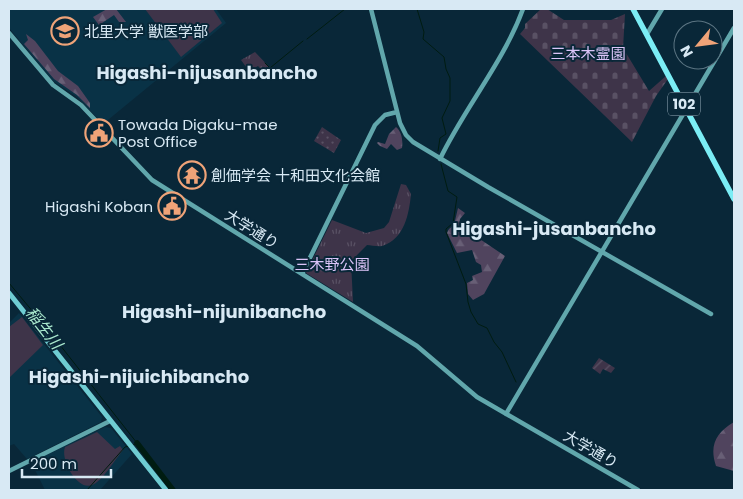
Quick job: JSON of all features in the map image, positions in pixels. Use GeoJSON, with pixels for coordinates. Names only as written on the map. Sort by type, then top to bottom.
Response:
{"type":"FeatureCollection","features":[{"type":"Feature","properties":{"kind":"highway","name":"102"},"geometry":{"type":"LineString","coordinates":[[633,9],[734,199]]}},
{"type":"Feature","properties":{"kind":"main road"},"geometry":{"type":"LineString","coordinates":[[9,293],[166,490]]}},
{"type":"Feature","properties":{"kind":"street"},"geometry":{"type":"LineString","coordinates":[[371,9],[397,112],[406,135],[423,149],[440,159],[711,314]]}},
{"type":"Feature","properties":{"kind":"street"},"geometry":{"type":"LineString","coordinates":[[440,159],[507,45],[524,9]]}},
{"type":"Feature","properties":{"kind":"street"},"geometry":{"type":"LineString","coordinates":[[647,34],[662,9]]}},
{"type":"Feature","properties":{"kind":"street"},"geometry":{"type":"LineString","coordinates":[[506,414],[734,28]]}},
{"type":"Feature","properties":{"kind":"street","name":"大学通り"},"geometry":{"type":"LineString","coordinates":[[9,33],[53,85],[80,105],[152,180],[417,346],[477,397],[638,490]]}},
{"type":"Feature","properties":{"kind":"street"},"geometry":{"type":"LineString","coordinates":[[302,274],[374,125],[386,115],[397,112]]}},
{"type":"Feature","properties":{"kind":"street"},"geometry":{"type":"LineString","coordinates":[[9,471],[110,421]]}},
{"type":"Feature","properties":{"kind":"shaded area"},"geometry":{"type":"Polygon","coordinates":[[[9,9],[216,9],[226,23],[103,124],[77,97],[53,81],[9,28],[9,9]]]}},
{"type":"Feature","properties":{"kind":"shaded area"},"geometry":{"type":"Polygon","coordinates":[[[19,313],[102,417],[101,422],[27,459],[14,444],[9,446],[9,323],[19,313]]]}},
{"type":"Feature","properties":{"kind":"shaded area"},"geometry":{"type":"Polygon","coordinates":[[[105,427],[111,428],[132,454],[100,490],[45,490],[31,462],[105,427]]]}},
{"type":"Feature","properties":{"kind":"green space"},"geometry":{"type":"Polygon","coordinates":[[[107,9],[116,9],[126,22],[119,22],[114,15],[99,25],[93,17],[107,9]]]}},
{"type":"Feature","properties":{"kind":"green space"},"geometry":{"type":"Polygon","coordinates":[[[145,9],[213,9],[222,23],[181,57],[145,9]]]}},
{"type":"Feature","properties":{"kind":"green space","name":"三本木霊園"},"geometry":{"type":"Polygon","coordinates":[[[541,9],[547,9],[564,20],[611,20],[625,14],[623,48],[649,91],[666,76],[668,79],[656,96],[632,142],[520,34],[525,28],[525,24],[541,9]]]}},
{"type":"Feature","properties":{"kind":"green space"},"geometry":{"type":"Polygon","coordinates":[[[26,34],[35,41],[58,71],[78,86],[90,103],[90,108],[77,95],[54,79],[24,44],[28,40],[26,34]]]}},
{"type":"Feature","properties":{"kind":"green space"},"geometry":{"type":"Polygon","coordinates":[[[255,52],[274,72],[268,77],[258,66],[249,71],[241,60],[255,52]]]}},
{"type":"Feature","properties":{"kind":"green space"},"geometry":{"type":"Polygon","coordinates":[[[322,127],[341,140],[334,153],[314,141],[322,127]]]}},
{"type":"Feature","properties":{"kind":"green space"},"geometry":{"type":"Polygon","coordinates":[[[396,127],[402,137],[402,148],[397,150],[391,144],[387,149],[377,143],[385,144],[389,134],[396,127]]]}},
{"type":"Feature","properties":{"kind":"green space","name":"三木野公園"},"geometry":{"type":"Polygon","coordinates":[[[401,184],[406,185],[411,194],[407,217],[401,231],[390,243],[380,246],[367,245],[351,261],[353,302],[306,273],[332,220],[366,233],[384,228],[389,222],[401,184]]]}},
{"type":"Feature","properties":{"kind":"green space"},"geometry":{"type":"Polygon","coordinates":[[[458,208],[465,213],[460,219],[459,225],[505,256],[484,294],[473,300],[468,294],[467,283],[473,280],[472,276],[482,272],[481,265],[476,262],[472,250],[457,253],[447,233],[454,225],[458,208]]]}},
{"type":"Feature","properties":{"kind":"green space"},"geometry":{"type":"Polygon","coordinates":[[[22,317],[43,345],[9,378],[9,327],[22,317]]]}},
{"type":"Feature","properties":{"kind":"green space"},"geometry":{"type":"Polygon","coordinates":[[[599,358],[615,368],[611,373],[603,369],[600,374],[592,368],[599,358]]]}},
{"type":"Feature","properties":{"kind":"green space"},"geometry":{"type":"Polygon","coordinates":[[[734,422],[734,471],[716,466],[713,452],[719,435],[734,422]]]}},
{"type":"Feature","properties":{"kind":"green space"},"geometry":{"type":"Polygon","coordinates":[[[97,432],[115,449],[120,446],[123,450],[96,483],[86,486],[76,479],[67,466],[64,452],[65,447],[97,432]]]}},
{"type":"Feature","properties":{"kind":"waterway"},"geometry":{"type":"LineString","coordinates":[[307,39],[345,9]]}},
{"type":"Feature","properties":{"kind":"waterway"},"geometry":{"type":"LineString","coordinates":[[417,9],[424,32],[423,39],[444,57],[450,78],[450,101],[442,118],[446,134],[440,138],[438,151]]}},
{"type":"Feature","properties":{"kind":"waterway"},"geometry":{"type":"LineString","coordinates":[[265,63],[270,68],[303,41]]}},
{"type":"Feature","properties":{"kind":"waterway"},"geometry":{"type":"LineString","coordinates":[[441,164],[448,191],[457,197],[453,223],[446,229],[446,232],[466,284],[471,312],[478,324],[487,328],[502,352],[516,382]]}},
{"type":"Feature","properties":{"kind":"waterway","name":"稲生川"},"geometry":{"type":"LineString","coordinates":[[9,283],[137,443],[133,445]]}},
{"type":"Feature","properties":{"kind":"waterway","name":"稲生川"},"geometry":{"type":"LineString","coordinates":[[137,443],[173,490]]}},
{"type":"Feature","properties":{"kind":"waterway"},"geometry":{"type":"LineString","coordinates":[[87,490],[125,447],[129,446]]}},
{"type":"Feature","properties":{"kind":"place","name":"北里大学 獣医学部"},"geometry":{"type":"Point","coordinates":[65,31]}},
{"type":"Feature","properties":{"kind":"place","name":"Towada Digaku-mae Post Office"},"geometry":{"type":"Point","coordinates":[99,133]}},
{"type":"Feature","properties":{"kind":"place","name":"創価学会 十和田文化会館"},"geometry":{"type":"Point","coordinates":[192,175]}},
{"type":"Feature","properties":{"kind":"place","name":"Higashi Koban"},"geometry":{"type":"Point","coordinates":[172,206]}},
{"type":"Feature","properties":{"kind":"district","name":"Higashi-nijusanbancho"},"geometry":{"type":"Point","coordinates":[207,72]}},
{"type":"Feature","properties":{"kind":"district","name":"Higashi-jusanbancho"},"geometry":{"type":"Point","coordinates":[554,228]}},
{"type":"Feature","properties":{"kind":"district","name":"Higashi-nijunibancho"},"geometry":{"type":"Point","coordinates":[224,311]}},
{"type":"Feature","properties":{"kind":"district","name":"Higashi-nijuichibancho"},"geometry":{"type":"Point","coordinates":[139,376]}}]}
